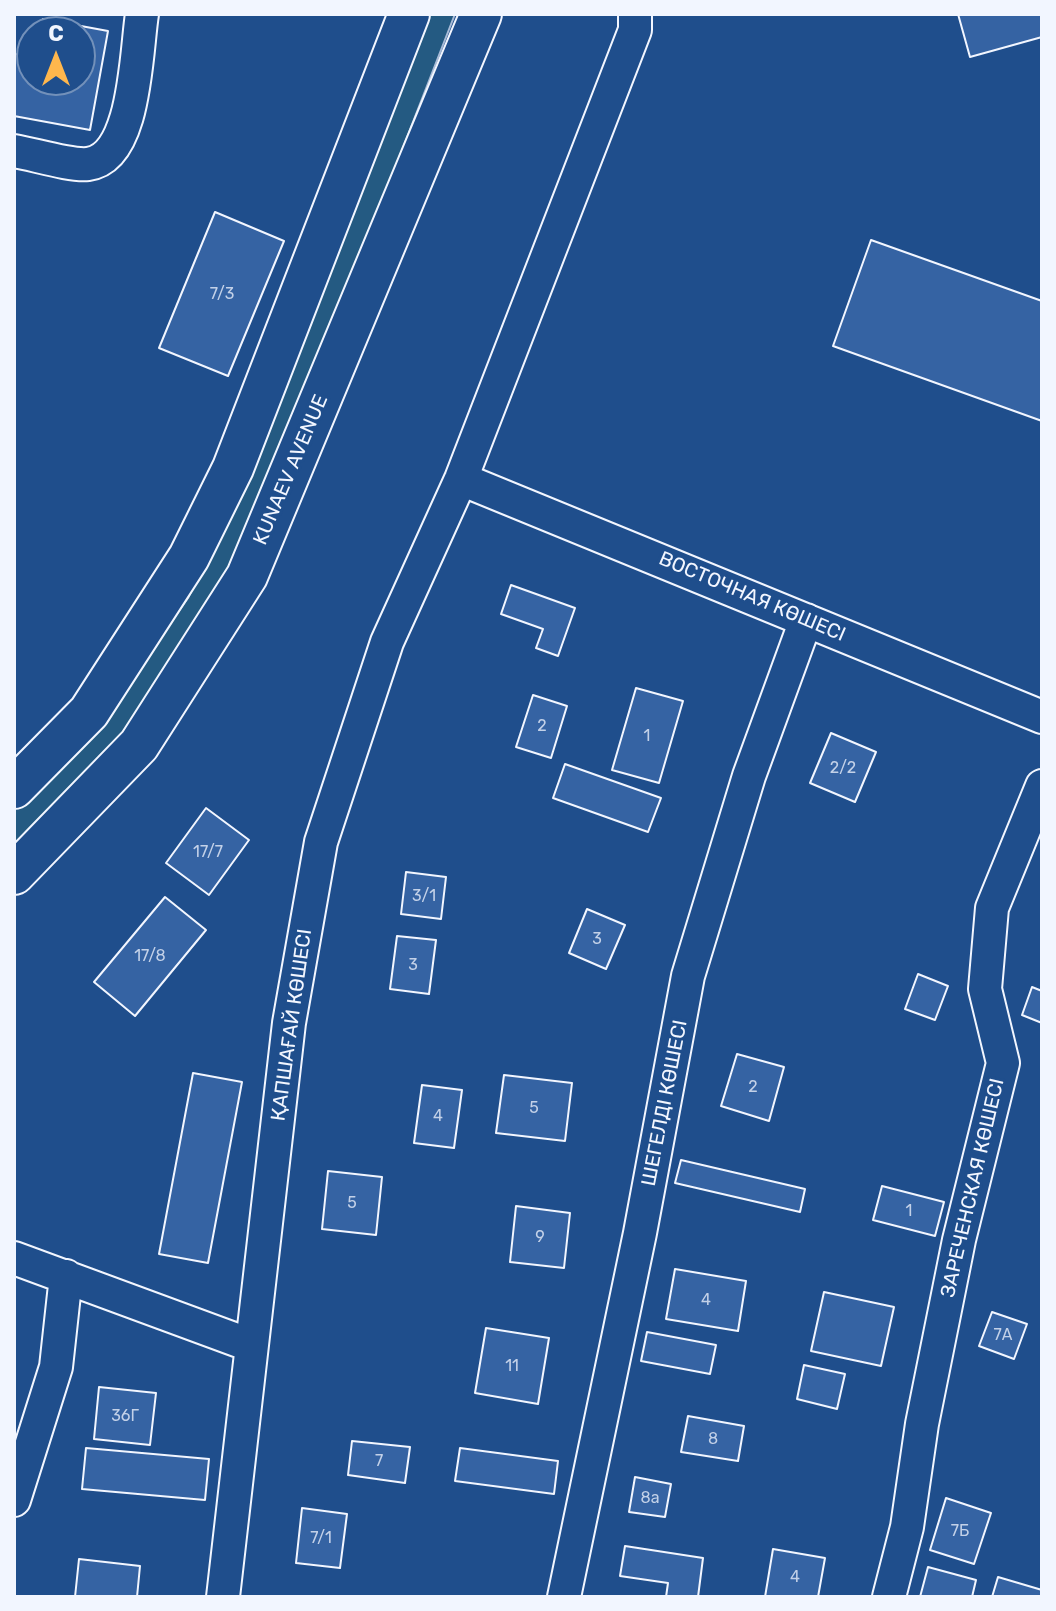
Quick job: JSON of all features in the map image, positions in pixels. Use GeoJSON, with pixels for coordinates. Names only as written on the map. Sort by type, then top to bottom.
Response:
{"type":"FeatureCollection","features":[{"type":"Feature","properties":{"kind":"main road"},"geometry":{"type":"LineString","coordinates":[[14,788],[89,712],[189,557],[233,468],[409,14]]}},
{"type":"Feature","properties":{"kind":"main road","name":"KUNAEV AVENUE"},"geometry":{"type":"LineString","coordinates":[[14,874],[139,745],[247,576],[481,14]]}},
{"type":"Feature","properties":{"kind":"street"},"geometry":{"type":"LineString","coordinates":[[14,151],[88,164],[112,153],[125,129],[142,14]]}},
{"type":"Feature","properties":{"kind":"street","name":"ҚАПШАҒАЙ КӨШЕСІ"},"geometry":{"type":"LineString","coordinates":[[223,1597],[289,1023],[321,842],[387,642],[461,479],[635,30],[635,14]]}},
{"type":"Feature","properties":{"kind":"street","name":"ВОСТОЧНАЯ КӨШЕСІ"},"geometry":{"type":"LineString","coordinates":[[461,479],[1042,717]]}},
{"type":"Feature","properties":{"kind":"street","name":"ШЕГЕЛДІ КӨШЕСІ"},"geometry":{"type":"LineString","coordinates":[[564,1597],[640,1233],[688,976],[749,776],[806,620]]}},
{"type":"Feature","properties":{"kind":"street","name":"ЗАРЕЧЕНСКАЯ КӨШЕСІ"},"geometry":{"type":"LineString","coordinates":[[889,1597],[907,1527],[922,1424],[959,1240],[1003,1063],[985,989],[992,908],[1042,786]]}},
{"type":"Feature","properties":{"kind":"street"},"geometry":{"type":"LineString","coordinates":[[14,1258],[250,1345]]}},
{"type":"Feature","properties":{"kind":"street"},"geometry":{"type":"LineString","coordinates":[[14,1500],[56,1367],[66,1276]]}},
{"type":"Feature","properties":{"kind":"shaded area"},"geometry":{"type":"Polygon","coordinates":[[[426,14],[455,14],[283,456],[210,616],[127,730],[14,852],[14,809],[103,718],[188,598],[260,448],[426,14]]]}},
{"type":"Feature","properties":{"kind":"building"},"geometry":{"type":"Polygon","coordinates":[[[958,14],[1042,14],[1042,37],[970,57],[958,14]]]}},
{"type":"Feature","properties":{"kind":"building"},"geometry":{"type":"Polygon","coordinates":[[[96,29],[108,31],[90,130],[14,116],[14,54],[16,96],[96,96],[96,29]]]}},
{"type":"Feature","properties":{"kind":"building"},"geometry":{"type":"Polygon","coordinates":[[[215,212],[284,241],[228,376],[159,348],[215,212]]]}},
{"type":"Feature","properties":{"kind":"building"},"geometry":{"type":"Polygon","coordinates":[[[871,240],[1042,301],[1042,421],[833,346],[871,240]]]}},
{"type":"Feature","properties":{"kind":"building"},"geometry":{"type":"Polygon","coordinates":[[[511,585],[575,608],[558,656],[536,648],[543,629],[501,614],[511,585]]]}},
{"type":"Feature","properties":{"kind":"building"},"geometry":{"type":"Polygon","coordinates":[[[636,688],[683,701],[659,783],[612,770],[636,688]]]}},
{"type":"Feature","properties":{"kind":"building"},"geometry":{"type":"Polygon","coordinates":[[[533,695],[567,706],[551,758],[516,747],[533,695]]]}},
{"type":"Feature","properties":{"kind":"building"},"geometry":{"type":"Polygon","coordinates":[[[831,733],[876,752],[855,802],[810,783],[831,733]]]}},
{"type":"Feature","properties":{"kind":"building"},"geometry":{"type":"Polygon","coordinates":[[[565,764],[661,798],[648,832],[553,798],[565,764]]]}},
{"type":"Feature","properties":{"kind":"building"},"geometry":{"type":"Polygon","coordinates":[[[206,808],[249,840],[209,895],[166,863],[206,808]]]}},
{"type":"Feature","properties":{"kind":"building"},"geometry":{"type":"Polygon","coordinates":[[[406,872],[446,877],[441,919],[401,914],[406,872]]]}},
{"type":"Feature","properties":{"kind":"building"},"geometry":{"type":"Polygon","coordinates":[[[165,897],[206,930],[135,1016],[94,982],[165,897]]]}},
{"type":"Feature","properties":{"kind":"building"},"geometry":{"type":"Polygon","coordinates":[[[587,909],[625,925],[606,969],[569,953],[587,909]]]}},
{"type":"Feature","properties":{"kind":"building"},"geometry":{"type":"Polygon","coordinates":[[[397,936],[436,940],[429,994],[390,989],[397,936]]]}},
{"type":"Feature","properties":{"kind":"building"},"geometry":{"type":"Polygon","coordinates":[[[918,974],[948,986],[935,1020],[905,1009],[918,974]]]}},
{"type":"Feature","properties":{"kind":"building"},"geometry":{"type":"Polygon","coordinates":[[[1032,987],[1042,991],[1042,1023],[1022,1015],[1032,987]]]}},
{"type":"Feature","properties":{"kind":"building"},"geometry":{"type":"Polygon","coordinates":[[[737,1054],[784,1067],[769,1121],[721,1106],[737,1054]]]}},
{"type":"Feature","properties":{"kind":"building"},"geometry":{"type":"Polygon","coordinates":[[[193,1073],[242,1082],[208,1263],[159,1254],[193,1073]]]}},
{"type":"Feature","properties":{"kind":"building"},"geometry":{"type":"Polygon","coordinates":[[[504,1075],[572,1083],[565,1141],[496,1133],[504,1075]]]}},
{"type":"Feature","properties":{"kind":"building"},"geometry":{"type":"Polygon","coordinates":[[[422,1085],[462,1090],[454,1148],[414,1143],[422,1085]]]}},
{"type":"Feature","properties":{"kind":"building"},"geometry":{"type":"Polygon","coordinates":[[[681,1160],[805,1189],[800,1212],[675,1183],[681,1160]]]}},
{"type":"Feature","properties":{"kind":"building"},"geometry":{"type":"Polygon","coordinates":[[[328,1171],[382,1177],[376,1235],[322,1229],[328,1171]]]}},
{"type":"Feature","properties":{"kind":"building"},"geometry":{"type":"Polygon","coordinates":[[[882,1186],[944,1202],[935,1236],[873,1220],[882,1186]]]}},
{"type":"Feature","properties":{"kind":"building"},"geometry":{"type":"Polygon","coordinates":[[[516,1206],[570,1213],[564,1268],[510,1262],[516,1206]]]}},
{"type":"Feature","properties":{"kind":"building"},"geometry":{"type":"Polygon","coordinates":[[[675,1269],[746,1281],[738,1331],[666,1319],[675,1269]]]}},
{"type":"Feature","properties":{"kind":"building"},"geometry":{"type":"Polygon","coordinates":[[[824,1292],[894,1307],[881,1366],[811,1351],[824,1292]]]}},
{"type":"Feature","properties":{"kind":"building"},"geometry":{"type":"Polygon","coordinates":[[[992,1312],[1027,1324],[1014,1359],[979,1346],[992,1312]]]}},
{"type":"Feature","properties":{"kind":"building"},"geometry":{"type":"Polygon","coordinates":[[[486,1328],[549,1338],[538,1404],[475,1393],[486,1328]]]}},
{"type":"Feature","properties":{"kind":"building"},"geometry":{"type":"Polygon","coordinates":[[[647,1332],[716,1345],[710,1374],[641,1361],[647,1332]]]}},
{"type":"Feature","properties":{"kind":"building"},"geometry":{"type":"Polygon","coordinates":[[[804,1365],[845,1374],[837,1409],[797,1399],[804,1365]]]}},
{"type":"Feature","properties":{"kind":"building"},"geometry":{"type":"Polygon","coordinates":[[[99,1387],[156,1393],[150,1445],[94,1439],[99,1387]]]}},
{"type":"Feature","properties":{"kind":"building"},"geometry":{"type":"Polygon","coordinates":[[[688,1416],[744,1426],[738,1461],[681,1452],[688,1416]]]}},
{"type":"Feature","properties":{"kind":"building"},"geometry":{"type":"Polygon","coordinates":[[[352,1441],[410,1447],[405,1483],[348,1475],[352,1441]]]}},
{"type":"Feature","properties":{"kind":"building"},"geometry":{"type":"Polygon","coordinates":[[[86,1448],[209,1459],[205,1500],[82,1489],[86,1448]]]}},
{"type":"Feature","properties":{"kind":"building"},"geometry":{"type":"Polygon","coordinates":[[[460,1448],[558,1461],[554,1494],[455,1481],[460,1448]]]}},
{"type":"Feature","properties":{"kind":"building"},"geometry":{"type":"Polygon","coordinates":[[[635,1477],[671,1484],[665,1517],[629,1512],[635,1477]]]}},
{"type":"Feature","properties":{"kind":"building"},"geometry":{"type":"Polygon","coordinates":[[[946,1498],[991,1513],[974,1564],[930,1550],[946,1498]]]}},
{"type":"Feature","properties":{"kind":"building"},"geometry":{"type":"Polygon","coordinates":[[[302,1508],[347,1514],[340,1568],[296,1563],[302,1508]]]}},
{"type":"Feature","properties":{"kind":"building"},"geometry":{"type":"Polygon","coordinates":[[[625,1546],[703,1558],[698,1597],[666,1597],[668,1583],[620,1576],[625,1546]]]}},
{"type":"Feature","properties":{"kind":"building"},"geometry":{"type":"Polygon","coordinates":[[[773,1549],[825,1558],[818,1597],[765,1597],[773,1549]]]}},
{"type":"Feature","properties":{"kind":"building"},"geometry":{"type":"Polygon","coordinates":[[[79,1559],[140,1566],[137,1597],[75,1597],[79,1559]]]}},
{"type":"Feature","properties":{"kind":"building"},"geometry":{"type":"Polygon","coordinates":[[[928,1567],[976,1580],[972,1597],[920,1597],[928,1567]]]}},
{"type":"Feature","properties":{"kind":"building"},"geometry":{"type":"Polygon","coordinates":[[[998,1577],[1042,1590],[1042,1597],[992,1597],[998,1577]]]}}]}
